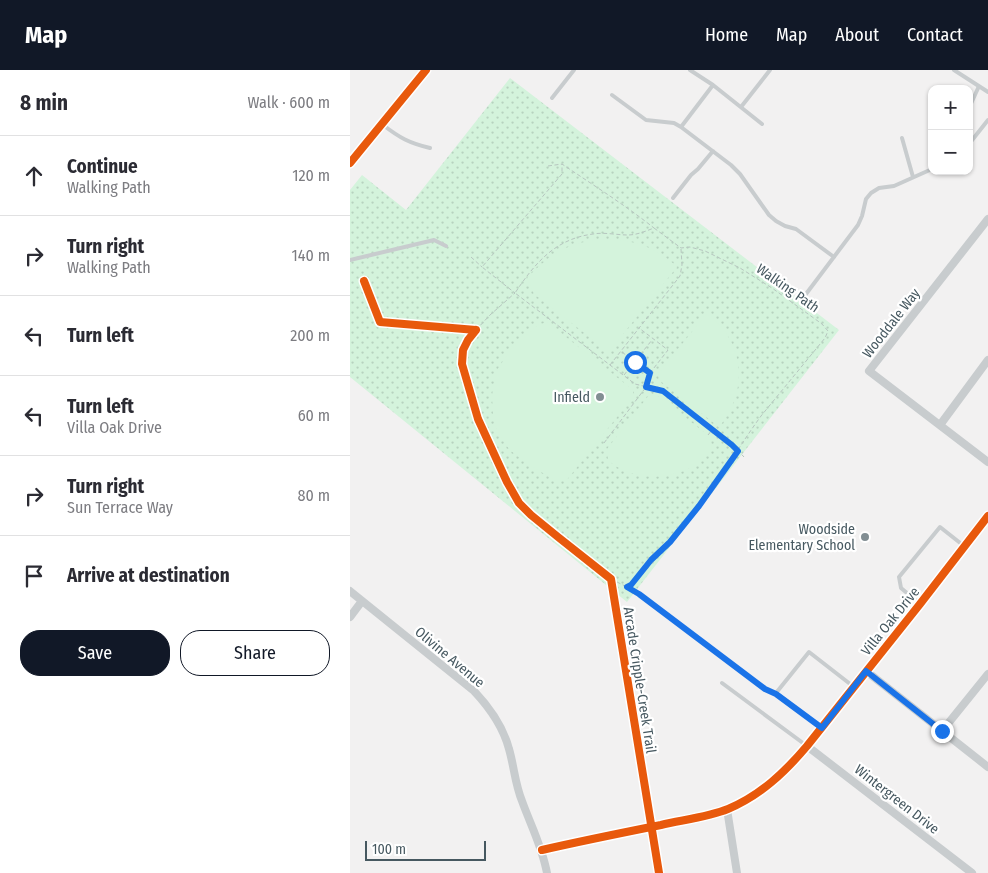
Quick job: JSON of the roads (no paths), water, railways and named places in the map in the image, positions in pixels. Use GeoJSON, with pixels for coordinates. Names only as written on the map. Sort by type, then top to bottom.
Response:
{"type":"FeatureCollection","features":[{"type":"Feature","properties":{"kind":"main road"},"geometry":{"type":"LineString","coordinates":[[350,163],[426,70]]}},
{"type":"Feature","properties":{"kind":"street","name":"Wooddale Way"},"geometry":{"type":"LineString","coordinates":[[988,219],[869,371],[988,462]]}},
{"type":"Feature","properties":{"kind":"street"},"geometry":{"type":"LineString","coordinates":[[940,425],[988,360]]}},
{"type":"Feature","properties":{"kind":"street","name":"Villa Oak Drive"},"geometry":{"type":"LineString","coordinates":[[542,850],[727,809],[775,780],[791,765],[822,728],[988,516]]}},
{"type":"Feature","properties":{"kind":"street","name":"Olivine Avenue"},"geometry":{"type":"LineString","coordinates":[[350,591],[474,691],[487,704],[503,731],[521,800],[542,850],[547,873]]}},
{"type":"Feature","properties":{"kind":"street"},"geometry":{"type":"LineString","coordinates":[[350,616],[362,601]]}},
{"type":"Feature","properties":{"kind":"street"},"geometry":{"type":"LineString","coordinates":[[866,671],[988,767]]}},
{"type":"Feature","properties":{"kind":"street"},"geometry":{"type":"LineString","coordinates":[[942,731],[988,674]]}},
{"type":"Feature","properties":{"kind":"street","name":"Wintergreen Drive"},"geometry":{"type":"LineString","coordinates":[[807,746],[972,873]]}},
{"type":"Feature","properties":{"kind":"street"},"geometry":{"type":"LineString","coordinates":[[727,809],[737,873]]}},
{"type":"Feature","properties":{"kind":"lane"},"geometry":{"type":"LineString","coordinates":[[552,98],[574,70]]}},
{"type":"Feature","properties":{"kind":"lane"},"geometry":{"type":"LineString","coordinates":[[690,70],[714,85],[762,124]]}},
{"type":"Feature","properties":{"kind":"lane"},"geometry":{"type":"LineString","coordinates":[[741,107],[770,70]]}},
{"type":"Feature","properties":{"kind":"lane"},"geometry":{"type":"LineString","coordinates":[[954,70],[988,92]]}},
{"type":"Feature","properties":{"kind":"lane"},"geometry":{"type":"LineString","coordinates":[[681,127],[714,85]]}},
{"type":"Feature","properties":{"kind":"lane"},"geometry":{"type":"LineString","coordinates":[[973,99],[979,86]]}},
{"type":"Feature","properties":{"kind":"lane"},"geometry":{"type":"LineString","coordinates":[[612,95],[646,120],[674,122],[681,127],[740,174],[769,215],[776,221],[801,232],[834,257]]}},
{"type":"Feature","properties":{"kind":"lane"},"geometry":{"type":"LineString","coordinates":[[973,139],[988,120]]}},
{"type":"Feature","properties":{"kind":"lane"},"geometry":{"type":"LineString","coordinates":[[382,124],[408,142],[430,148]]}},
{"type":"Feature","properties":{"kind":"lane"},"geometry":{"type":"LineString","coordinates":[[902,138],[913,178]]}},
{"type":"Feature","properties":{"kind":"lane"},"geometry":{"type":"LineString","coordinates":[[673,198],[713,151]]}},
{"type":"Feature","properties":{"kind":"lane"},"geometry":{"type":"LineString","coordinates":[[803,298],[858,225],[866,199],[871,193],[879,188],[894,186],[928,171]]}},
{"type":"Feature","properties":{"kind":"lane"},"geometry":{"type":"LineString","coordinates":[[350,260],[434,240],[446,246]]}},
{"type":"Feature","properties":{"kind":"lane"},"geometry":{"type":"LineString","coordinates":[[920,604],[901,588],[900,577],[940,527],[964,546]]}},
{"type":"Feature","properties":{"kind":"lane"},"geometry":{"type":"LineString","coordinates":[[822,728],[776,694],[809,652],[854,687]]}},
{"type":"Feature","properties":{"kind":"lane"},"geometry":{"type":"LineString","coordinates":[[722,683],[807,746]]}},
{"type":"Feature","properties":{"kind":"place","name":"Infield"},"geometry":{"type":"Point","coordinates":[600,397]}},
{"type":"Feature","properties":{"kind":"place","name":"Woodside Elementary School"},"geometry":{"type":"Point","coordinates":[865,537]}}]}
